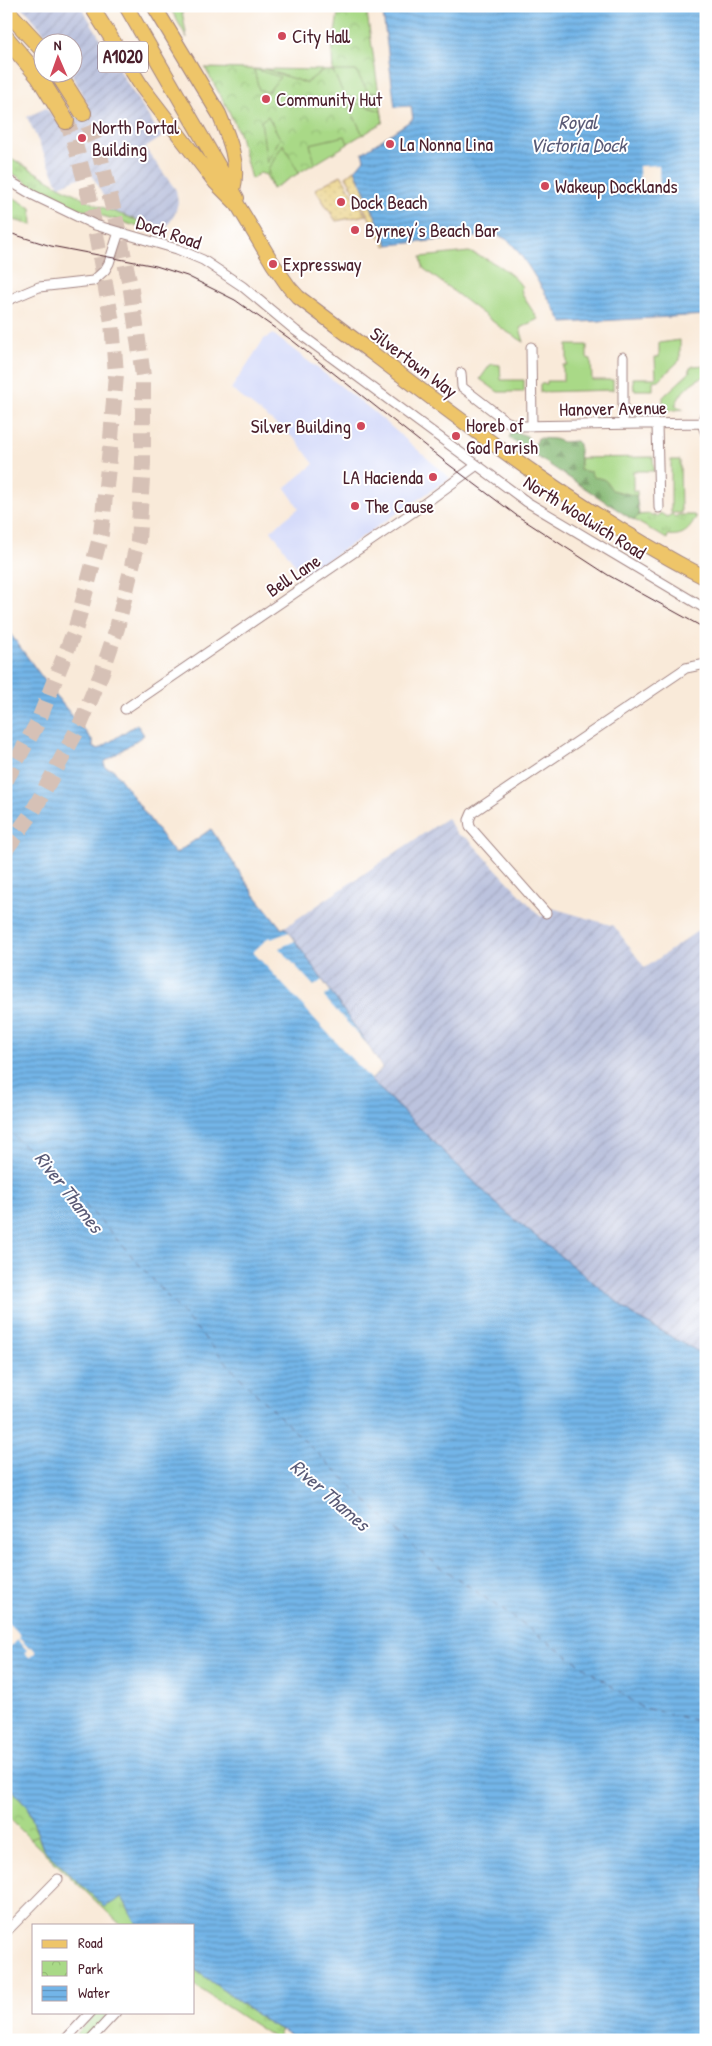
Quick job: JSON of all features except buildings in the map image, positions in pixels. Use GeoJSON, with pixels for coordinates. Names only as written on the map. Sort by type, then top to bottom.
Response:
{"type":"FeatureCollection","features":[{"type":"Feature","properties":{"kind":"highway"},"geometry":{"type":"LineString","coordinates":[[6,10],[32,37]]}},
{"type":"Feature","properties":{"kind":"highway"},"geometry":{"type":"LineString","coordinates":[[6,38],[38,77],[66,121]]}},
{"type":"Feature","properties":{"kind":"highway"},"geometry":{"type":"LineString","coordinates":[[64,82],[83,113]]}},
{"type":"Feature","properties":{"kind":"main road","name":"Silvertown Way"},"geometry":{"type":"LineString","coordinates":[[91,6],[142,87],[218,186],[238,204]]}},
{"type":"Feature","properties":{"kind":"main road","name":"Silvertown Way"},"geometry":{"type":"LineString","coordinates":[[126,6],[226,177],[238,204],[273,264],[298,297],[384,364],[539,478],[621,531],[706,578]]}},
{"type":"Feature","properties":{"kind":"main road","name":"Silvertown Way"},"geometry":{"type":"LineString","coordinates":[[154,6],[227,132],[236,171],[233,190]]}},
{"type":"Feature","properties":{"kind":"street","name":"Dock Road"},"geometry":{"type":"LineString","coordinates":[[6,179],[33,196],[75,216],[119,232],[177,249],[203,260],[242,286],[331,357]]}},
{"type":"Feature","properties":{"kind":"street"},"geometry":{"type":"LineString","coordinates":[[6,302],[39,287],[93,281],[105,270],[109,263],[119,232]]}},
{"type":"Feature","properties":{"kind":"street"},"geometry":{"type":"LineString","coordinates":[[531,347],[532,426]]}},
{"type":"Feature","properties":{"kind":"street","name":"North Woolwich Road"},"geometry":{"type":"LineString","coordinates":[[331,357],[527,502],[706,610]]}},
{"type":"Feature","properties":{"kind":"street"},"geometry":{"type":"LineString","coordinates":[[623,357],[623,424]]}},
{"type":"Feature","properties":{"kind":"street","name":"Hanover Avenue"},"geometry":{"type":"LineString","coordinates":[[461,373],[462,387],[506,421],[518,426],[702,423]]}},
{"type":"Feature","properties":{"kind":"street"},"geometry":{"type":"LineString","coordinates":[[706,410],[702,423],[706,434]]}},
{"type":"Feature","properties":{"kind":"street"},"geometry":{"type":"LineString","coordinates":[[657,424],[659,508]]}},
{"type":"Feature","properties":{"kind":"street","name":"Bell Lane"},"geometry":{"type":"LineString","coordinates":[[125,709],[413,512],[477,465]]}},
{"type":"Feature","properties":{"kind":"street"},"geometry":{"type":"LineString","coordinates":[[546,913],[470,827],[469,820],[472,813],[686,668],[706,664]]}},
{"type":"Feature","properties":{"kind":"street"},"geometry":{"type":"LineString","coordinates":[[6,1932],[58,1879]]}},
{"type":"Feature","properties":{"kind":"street"},"geometry":{"type":"LineString","coordinates":[[65,2040],[89,2014]]}},
{"type":"Feature","properties":{"kind":"street"},"geometry":{"type":"LineString","coordinates":[[90,2040],[114,2014]]}},
{"type":"Feature","properties":{"kind":"shaded area"},"geometry":{"type":"Polygon","coordinates":[[[20,6],[81,6],[162,137],[145,148],[176,190],[178,202],[175,214],[167,227],[126,217],[111,211],[91,173],[59,186],[27,117],[46,108],[56,121],[61,122],[70,112],[88,108],[76,82],[82,82],[82,32],[43,32],[20,6]]]}},
{"type":"Feature","properties":{"kind":"shaded area"},"geometry":{"type":"Polygon","coordinates":[[[273,334],[373,411],[450,478],[317,567],[304,578],[271,530],[299,508],[285,488],[314,464],[296,440],[231,389],[264,339],[273,334]]]}},
{"type":"Feature","properties":{"kind":"shaded area"},"geometry":{"type":"Polygon","coordinates":[[[447,818],[457,834],[468,839],[541,917],[552,908],[614,926],[645,968],[706,925],[706,1356],[636,1317],[502,1209],[371,1080],[382,1068],[285,927],[447,818]]]}},
{"type":"Feature","properties":{"kind":"green space"},"geometry":{"type":"Polygon","coordinates":[[[169,6],[181,6],[187,38],[169,6]]]}},
{"type":"Feature","properties":{"kind":"green space"},"geometry":{"type":"Polygon","coordinates":[[[339,6],[366,6],[383,122],[272,189],[266,175],[260,173],[251,179],[240,136],[228,109],[205,68],[333,71],[332,54],[339,6]]]}},
{"type":"Feature","properties":{"kind":"green space"},"geometry":{"type":"Polygon","coordinates":[[[254,69],[280,77],[268,92],[259,90],[254,69]]]}},
{"type":"Feature","properties":{"kind":"green space"},"geometry":{"type":"Polygon","coordinates":[[[264,69],[323,70],[306,83],[264,69]]]}},
{"type":"Feature","properties":{"kind":"green space"},"geometry":{"type":"Polygon","coordinates":[[[333,71],[356,71],[368,92],[379,93],[381,106],[344,95],[333,71]]]}},
{"type":"Feature","properties":{"kind":"green space"},"geometry":{"type":"Polygon","coordinates":[[[346,100],[381,111],[383,122],[363,135],[346,100]]]}},
{"type":"Feature","properties":{"kind":"green space"},"geometry":{"type":"Polygon","coordinates":[[[268,116],[280,138],[267,163],[261,121],[268,116]]]}},
{"type":"Feature","properties":{"kind":"green space"},"geometry":{"type":"Polygon","coordinates":[[[345,136],[348,144],[315,164],[310,144],[345,136]]]}},
{"type":"Feature","properties":{"kind":"green space"},"geometry":{"type":"Polygon","coordinates":[[[283,144],[299,173],[272,189],[268,170],[283,144]]]}},
{"type":"Feature","properties":{"kind":"green space"},"geometry":{"type":"Polygon","coordinates":[[[6,155],[59,186],[99,206],[152,226],[142,228],[70,206],[37,189],[6,169],[6,155]]]}},
{"type":"Feature","properties":{"kind":"green space"},"geometry":{"type":"Polygon","coordinates":[[[6,193],[31,208],[32,225],[6,218],[6,193]]]}},
{"type":"Feature","properties":{"kind":"green space"},"geometry":{"type":"Polygon","coordinates":[[[469,252],[498,266],[518,281],[522,287],[523,296],[538,319],[520,328],[524,342],[504,330],[423,268],[421,257],[469,252]]]}},
{"type":"Feature","properties":{"kind":"green space"},"geometry":{"type":"Polygon","coordinates":[[[680,340],[680,360],[659,380],[653,381],[653,390],[634,390],[633,378],[656,378],[655,357],[659,357],[659,343],[680,340]]]}},
{"type":"Feature","properties":{"kind":"green space"},"geometry":{"type":"Polygon","coordinates":[[[567,345],[587,345],[587,358],[591,359],[592,380],[613,380],[613,390],[540,392],[540,384],[547,384],[547,381],[563,381],[563,365],[567,365],[567,345]]]}},
{"type":"Feature","properties":{"kind":"green space"},"geometry":{"type":"Polygon","coordinates":[[[490,365],[500,365],[501,380],[524,380],[524,392],[498,392],[480,379],[490,365]]]}},
{"type":"Feature","properties":{"kind":"green space"},"geometry":{"type":"Polygon","coordinates":[[[706,365],[706,376],[691,384],[683,391],[677,401],[675,406],[684,409],[663,411],[663,397],[690,372],[689,369],[693,366],[706,365]]]}},
{"type":"Feature","properties":{"kind":"green space"},"geometry":{"type":"Polygon","coordinates":[[[512,431],[527,436],[530,444],[536,444],[538,438],[554,439],[563,442],[576,441],[579,444],[580,470],[592,472],[596,477],[603,478],[618,492],[636,494],[639,515],[634,520],[630,518],[509,438],[512,431]]]}},
{"type":"Feature","properties":{"kind":"green space"},"geometry":{"type":"Polygon","coordinates":[[[653,457],[654,471],[633,471],[633,491],[637,491],[637,496],[612,490],[605,480],[593,477],[591,472],[580,470],[580,458],[653,457]]]}},
{"type":"Feature","properties":{"kind":"green space"},"geometry":{"type":"Polygon","coordinates":[[[671,460],[680,460],[681,513],[671,513],[671,460]]]}},
{"type":"Feature","properties":{"kind":"green space"},"geometry":{"type":"Polygon","coordinates":[[[660,513],[667,517],[672,514],[675,517],[678,515],[694,515],[696,517],[685,532],[678,535],[668,535],[667,539],[634,520],[639,515],[649,514],[657,517],[660,513]]]}},
{"type":"Feature","properties":{"kind":"green space"},"geometry":{"type":"Polygon","coordinates":[[[6,1783],[28,1807],[38,1836],[30,1839],[6,1815],[6,1783]]]}},
{"type":"Feature","properties":{"kind":"green space"},"geometry":{"type":"Polygon","coordinates":[[[38,1836],[43,1849],[122,1897],[138,1924],[120,1924],[30,1839],[38,1836]]]}},
{"type":"Feature","properties":{"kind":"green space"},"geometry":{"type":"Polygon","coordinates":[[[195,1970],[264,2020],[281,2030],[276,2039],[195,1986],[195,1970]]]}},
{"type":"Feature","properties":{"kind":"green space"},"geometry":{"type":"Polygon","coordinates":[[[95,2014],[109,2014],[84,2040],[71,2040],[95,2014]]]}},
{"type":"Feature","properties":{"kind":"sand"},"geometry":{"type":"Polygon","coordinates":[[[355,170],[388,245],[385,246],[346,176],[355,170]]]}},
{"type":"Feature","properties":{"kind":"sand","name":"Dock Beach"},"geometry":{"type":"Polygon","coordinates":[[[341,175],[366,215],[336,221],[315,189],[341,175]]]}},
{"type":"Feature","properties":{"kind":"water","name":"Royal Victoria Dock"},"geometry":{"type":"Polygon","coordinates":[[[382,6],[706,6],[706,315],[563,323],[527,264],[506,239],[492,235],[388,245],[355,170],[364,159],[362,153],[413,119],[411,106],[395,107],[382,6]]]}},
{"type":"Feature","properties":{"kind":"water","name":"River Thames"},"geometry":{"type":"Polygon","coordinates":[[[6,628],[56,696],[93,741],[93,748],[99,749],[137,724],[144,735],[106,761],[104,763],[106,768],[113,769],[175,854],[211,829],[254,894],[282,929],[285,927],[289,932],[367,1044],[382,1068],[371,1080],[502,1209],[636,1317],[706,1356],[706,2040],[290,2040],[292,2036],[264,2020],[195,1970],[195,1924],[138,1924],[122,1897],[105,1907],[43,1849],[28,1807],[6,1783],[6,628]]]}},
{"type":"Feature","properties":{"kind":"pier"},"geometry":{"type":"Polygon","coordinates":[[[659,165],[660,191],[640,192],[639,166],[659,165]]]}},
{"type":"Feature","properties":{"kind":"pier"},"geometry":{"type":"Polygon","coordinates":[[[289,932],[295,941],[279,948],[314,986],[322,980],[330,991],[324,997],[367,1044],[382,1068],[371,1080],[253,952],[269,937],[271,939],[289,932]]]}},
{"type":"Feature","properties":{"kind":"pier"},"geometry":{"type":"Polygon","coordinates":[[[6,1621],[21,1636],[19,1638],[36,1652],[29,1658],[24,1653],[27,1650],[17,1640],[6,1650],[6,1621]]]}},
{"type":"Feature","properties":{"kind":"ferry route"},"geometry":{"type":"LineString","coordinates":[[6,1128],[97,1217],[244,1382],[418,1551],[641,1707],[706,1723]]}},
{"type":"Feature","properties":{"kind":"tunnel"},"geometry":{"type":"LineString","coordinates":[[6,849],[32,813],[80,725],[102,672],[117,628],[138,541],[143,463],[143,376],[131,290],[117,225],[100,155],[83,113]]}},
{"type":"Feature","properties":{"kind":"tunnel"},"geometry":{"type":"LineString","coordinates":[[6,780],[38,722],[76,627],[101,534],[111,439],[116,374],[112,322],[89,196],[73,137],[66,121]]}},
{"type":"Feature","properties":{"kind":"tram line"},"geometry":{"type":"LineString","coordinates":[[6,232],[51,246],[156,266],[187,276],[235,300],[293,341],[448,464],[516,515],[608,575],[706,629]]}},
{"type":"Feature","properties":{"kind":"place","name":"City Hall"},"geometry":{"type":"Point","coordinates":[282,36]}},
{"type":"Feature","properties":{"kind":"place","name":"Community Hut"},"geometry":{"type":"Point","coordinates":[266,99]}},
{"type":"Feature","properties":{"kind":"place","name":"North Portal Building"},"geometry":{"type":"Point","coordinates":[82,138]}},
{"type":"Feature","properties":{"kind":"place","name":"La Nonna Lina"},"geometry":{"type":"Point","coordinates":[390,144]}},
{"type":"Feature","properties":{"kind":"place","name":"Wakeup Docklands"},"geometry":{"type":"Point","coordinates":[545,186]}},
{"type":"Feature","properties":{"kind":"place","name":"Dock Beach"},"geometry":{"type":"Point","coordinates":[341,202]}},
{"type":"Feature","properties":{"kind":"place","name":"Byrney’s Beach Bar"},"geometry":{"type":"Point","coordinates":[355,230]}},
{"type":"Feature","properties":{"kind":"place","name":"Expressway"},"geometry":{"type":"Point","coordinates":[273,264]}},
{"type":"Feature","properties":{"kind":"place","name":"Silver Building"},"geometry":{"type":"Point","coordinates":[361,426]}},
{"type":"Feature","properties":{"kind":"place","name":"Horeb of God Parish"},"geometry":{"type":"Point","coordinates":[456,436]}},
{"type":"Feature","properties":{"kind":"place","name":"LA Hacienda"},"geometry":{"type":"Point","coordinates":[433,477]}},
{"type":"Feature","properties":{"kind":"place","name":"The Cause"},"geometry":{"type":"Point","coordinates":[355,506]}}]}
